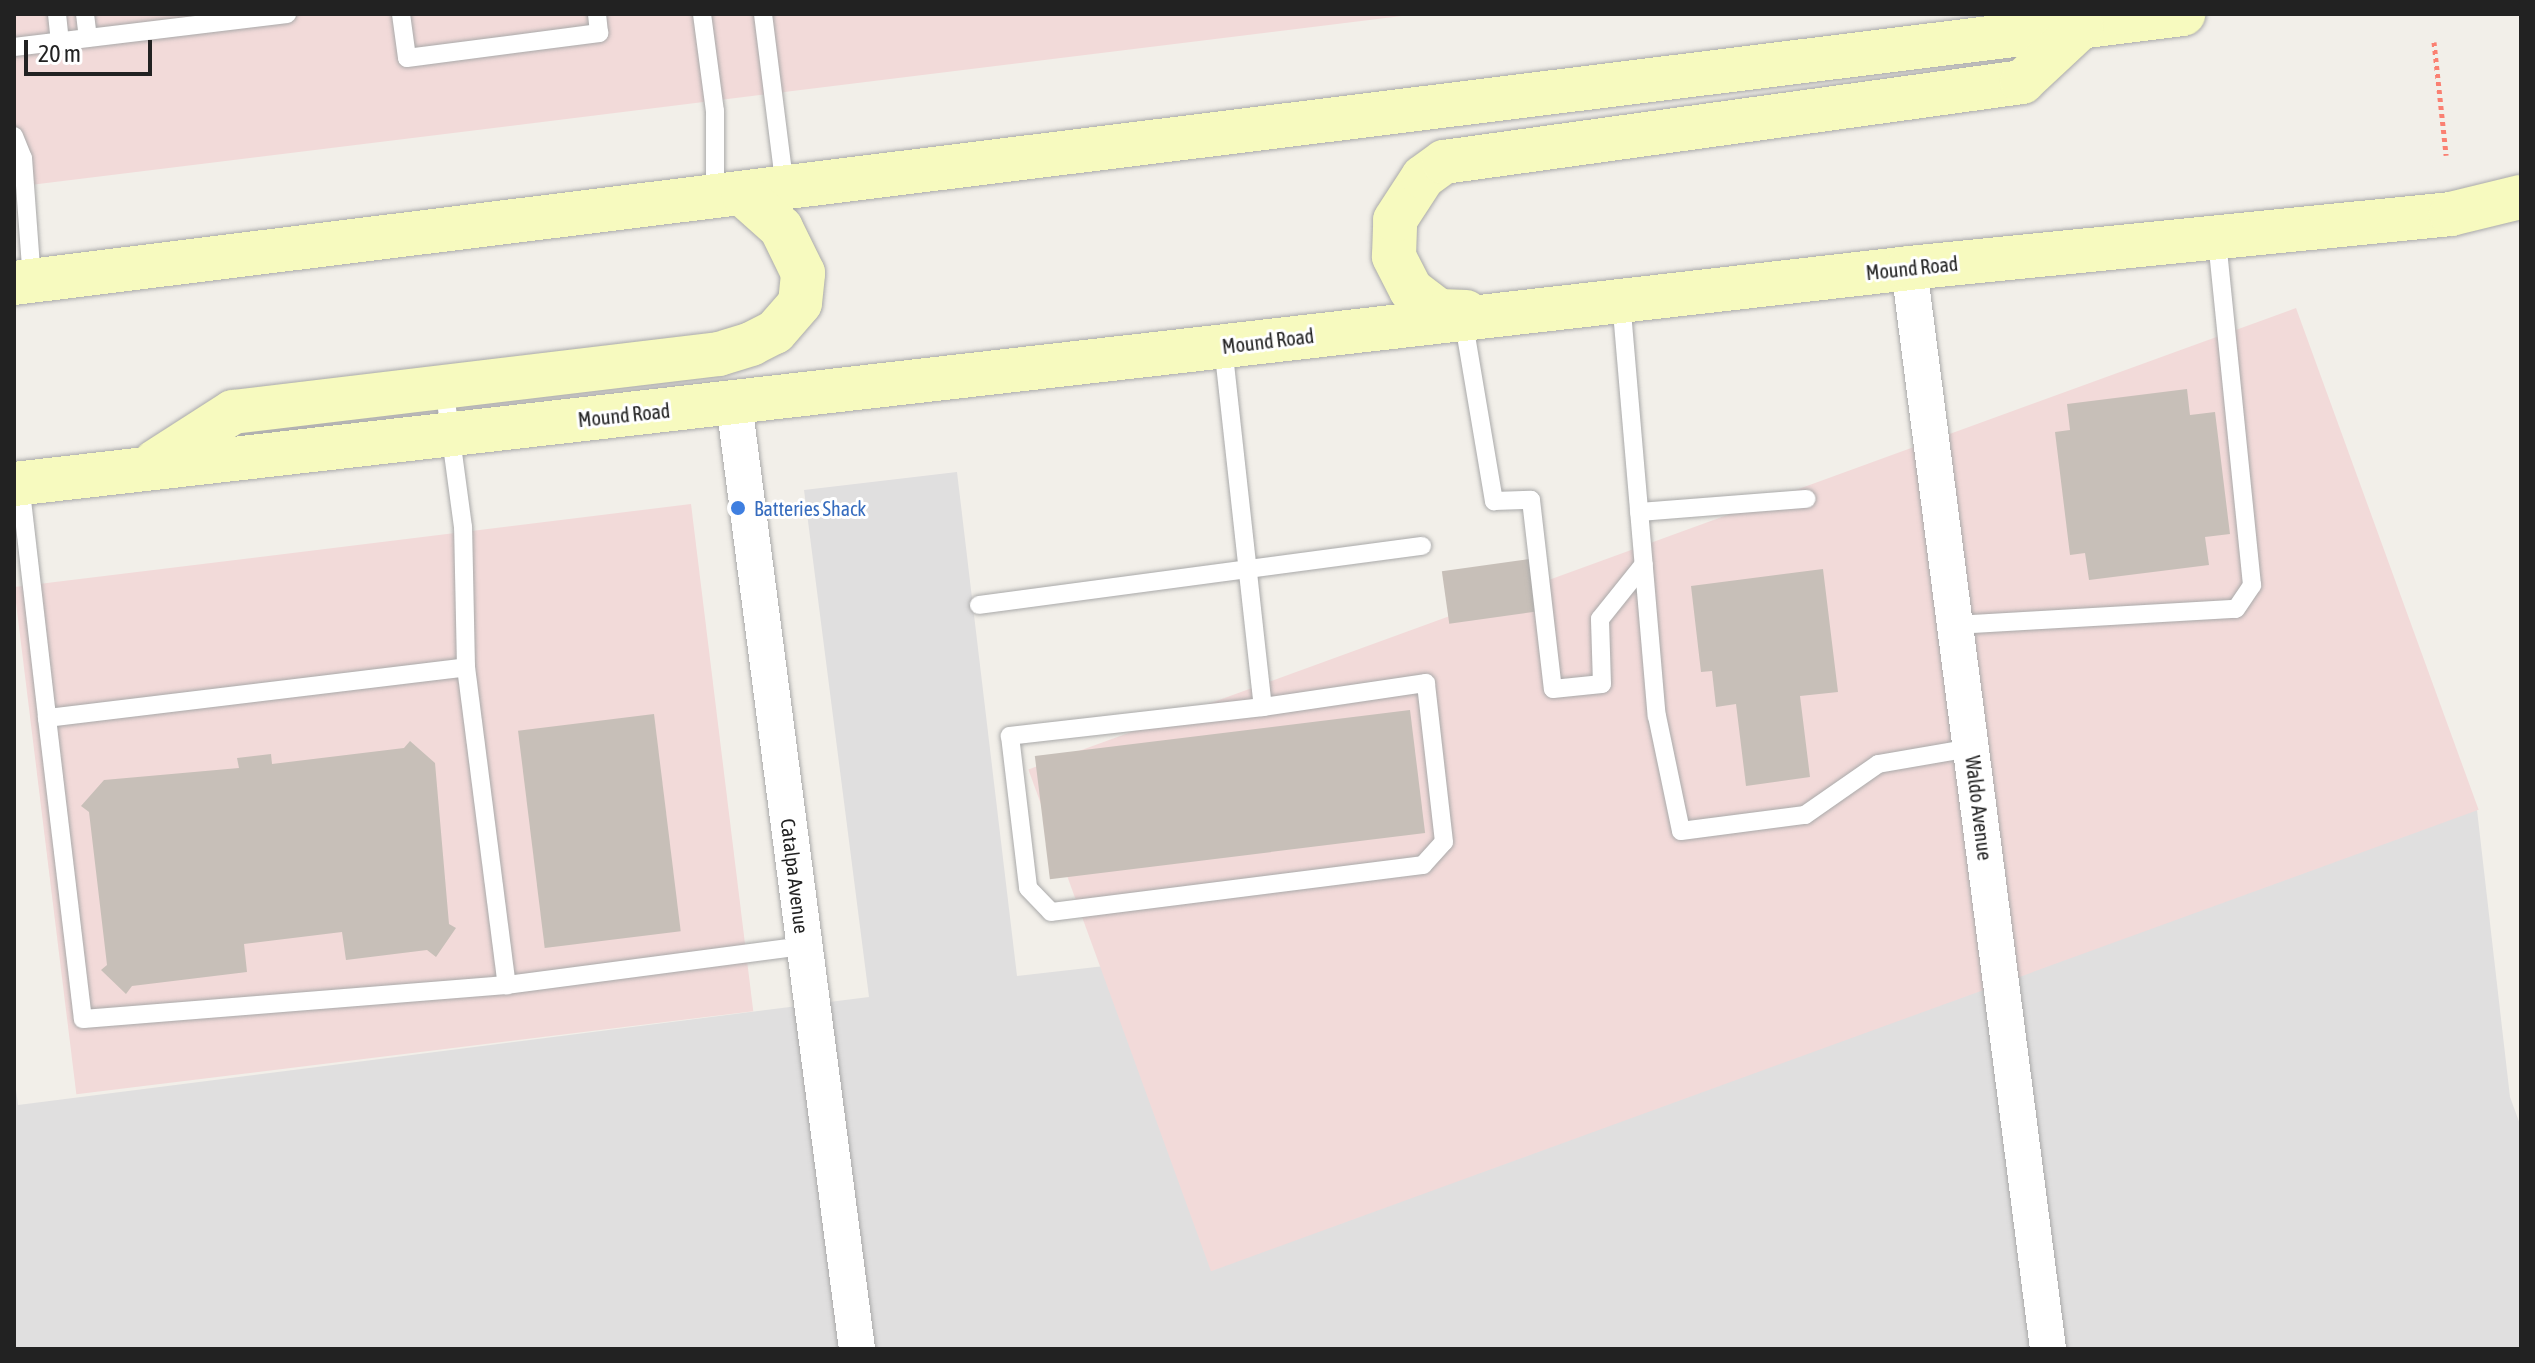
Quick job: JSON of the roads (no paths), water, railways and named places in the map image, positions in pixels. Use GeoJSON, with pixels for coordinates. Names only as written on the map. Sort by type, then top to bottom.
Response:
{"type":"FeatureCollection","features":[{"type":"Feature","properties":{"kind":"main road"},"geometry":{"type":"LineString","coordinates":[[23,282],[748,195],[2183,14]]}},
{"type":"Feature","properties":{"kind":"main road"},"geometry":{"type":"LineString","coordinates":[[1510,313],[1439,311],[1411,290],[1394,256],[1395,220],[1423,177],[1444,162],[2022,82],[2081,27]]}},
{"type":"Feature","properties":{"kind":"main road"},"geometry":{"type":"LineString","coordinates":[[147,468],[233,412],[719,354],[775,332],[800,303],[803,273],[781,228],[748,195]]}},
{"type":"Feature","properties":{"kind":"main road","name":"Mound Road"},"geometry":{"type":"LineString","coordinates":[[17,484],[1909,268],[2451,214],[2521,197]]}},
{"type":"Feature","properties":{"kind":"street","name":"Waldo Avenue"},"geometry":{"type":"LineString","coordinates":[[1909,268],[2048,1349]]}},
{"type":"Feature","properties":{"kind":"street","name":"Catalpa Avenue"},"geometry":{"type":"LineString","coordinates":[[734,403],[857,1349]]}},
{"type":"Feature","properties":{"kind":"lane"},"geometry":{"type":"LineString","coordinates":[[57,14],[60,42]]}},
{"type":"Feature","properties":{"kind":"lane"},"geometry":{"type":"LineString","coordinates":[[85,14],[88,38]]}},
{"type":"Feature","properties":{"kind":"lane"},"geometry":{"type":"LineString","coordinates":[[14,47],[287,14]]}},
{"type":"Feature","properties":{"kind":"lane"},"geometry":{"type":"LineString","coordinates":[[401,14],[407,58],[599,33],[597,14]]}},
{"type":"Feature","properties":{"kind":"lane"},"geometry":{"type":"LineString","coordinates":[[702,14],[715,111],[748,195]]}},
{"type":"Feature","properties":{"kind":"lane"},"geometry":{"type":"LineString","coordinates":[[748,195],[763,14]]}},
{"type":"Feature","properties":{"kind":"lane"},"geometry":{"type":"LineString","coordinates":[[14,136],[23,158],[23,282]]}},
{"type":"Feature","properties":{"kind":"lane"},"geometry":{"type":"LineString","coordinates":[[1955,625],[2236,609],[2252,585],[2217,238]]}},
{"type":"Feature","properties":{"kind":"lane"},"geometry":{"type":"LineString","coordinates":[[1621,300],[1657,716],[1681,831],[1805,815],[1878,764],[1971,748]]}},
{"type":"Feature","properties":{"kind":"lane"},"geometry":{"type":"LineString","coordinates":[[1463,318],[1494,501],[1531,500],[1553,689],[1602,684],[1600,619],[1644,564]]}},
{"type":"Feature","properties":{"kind":"lane"},"geometry":{"type":"LineString","coordinates":[[1223,346],[1263,707]]}},
{"type":"Feature","properties":{"kind":"lane"},"geometry":{"type":"LineString","coordinates":[[444,387],[448,435],[463,527],[466,667],[507,985]]}},
{"type":"Feature","properties":{"kind":"lane"},"geometry":{"type":"LineString","coordinates":[[17,484],[83,1019],[507,985],[804,946]]}},
{"type":"Feature","properties":{"kind":"lane"},"geometry":{"type":"LineString","coordinates":[[1639,512],[1806,499]]}},
{"type":"Feature","properties":{"kind":"lane"},"geometry":{"type":"LineString","coordinates":[[979,605],[1422,546]]}},
{"type":"Feature","properties":{"kind":"lane"},"geometry":{"type":"LineString","coordinates":[[47,718],[466,667]]}},
{"type":"Feature","properties":{"kind":"lane"},"geometry":{"type":"LineString","coordinates":[[1426,683],[1444,842],[1423,865],[1051,912],[1028,888],[1010,736],[1263,707],[1426,683]]}},
{"type":"Feature","properties":{"kind":"place","name":"Batteries Shack"},"geometry":{"type":"Point","coordinates":[738,508]}}]}
